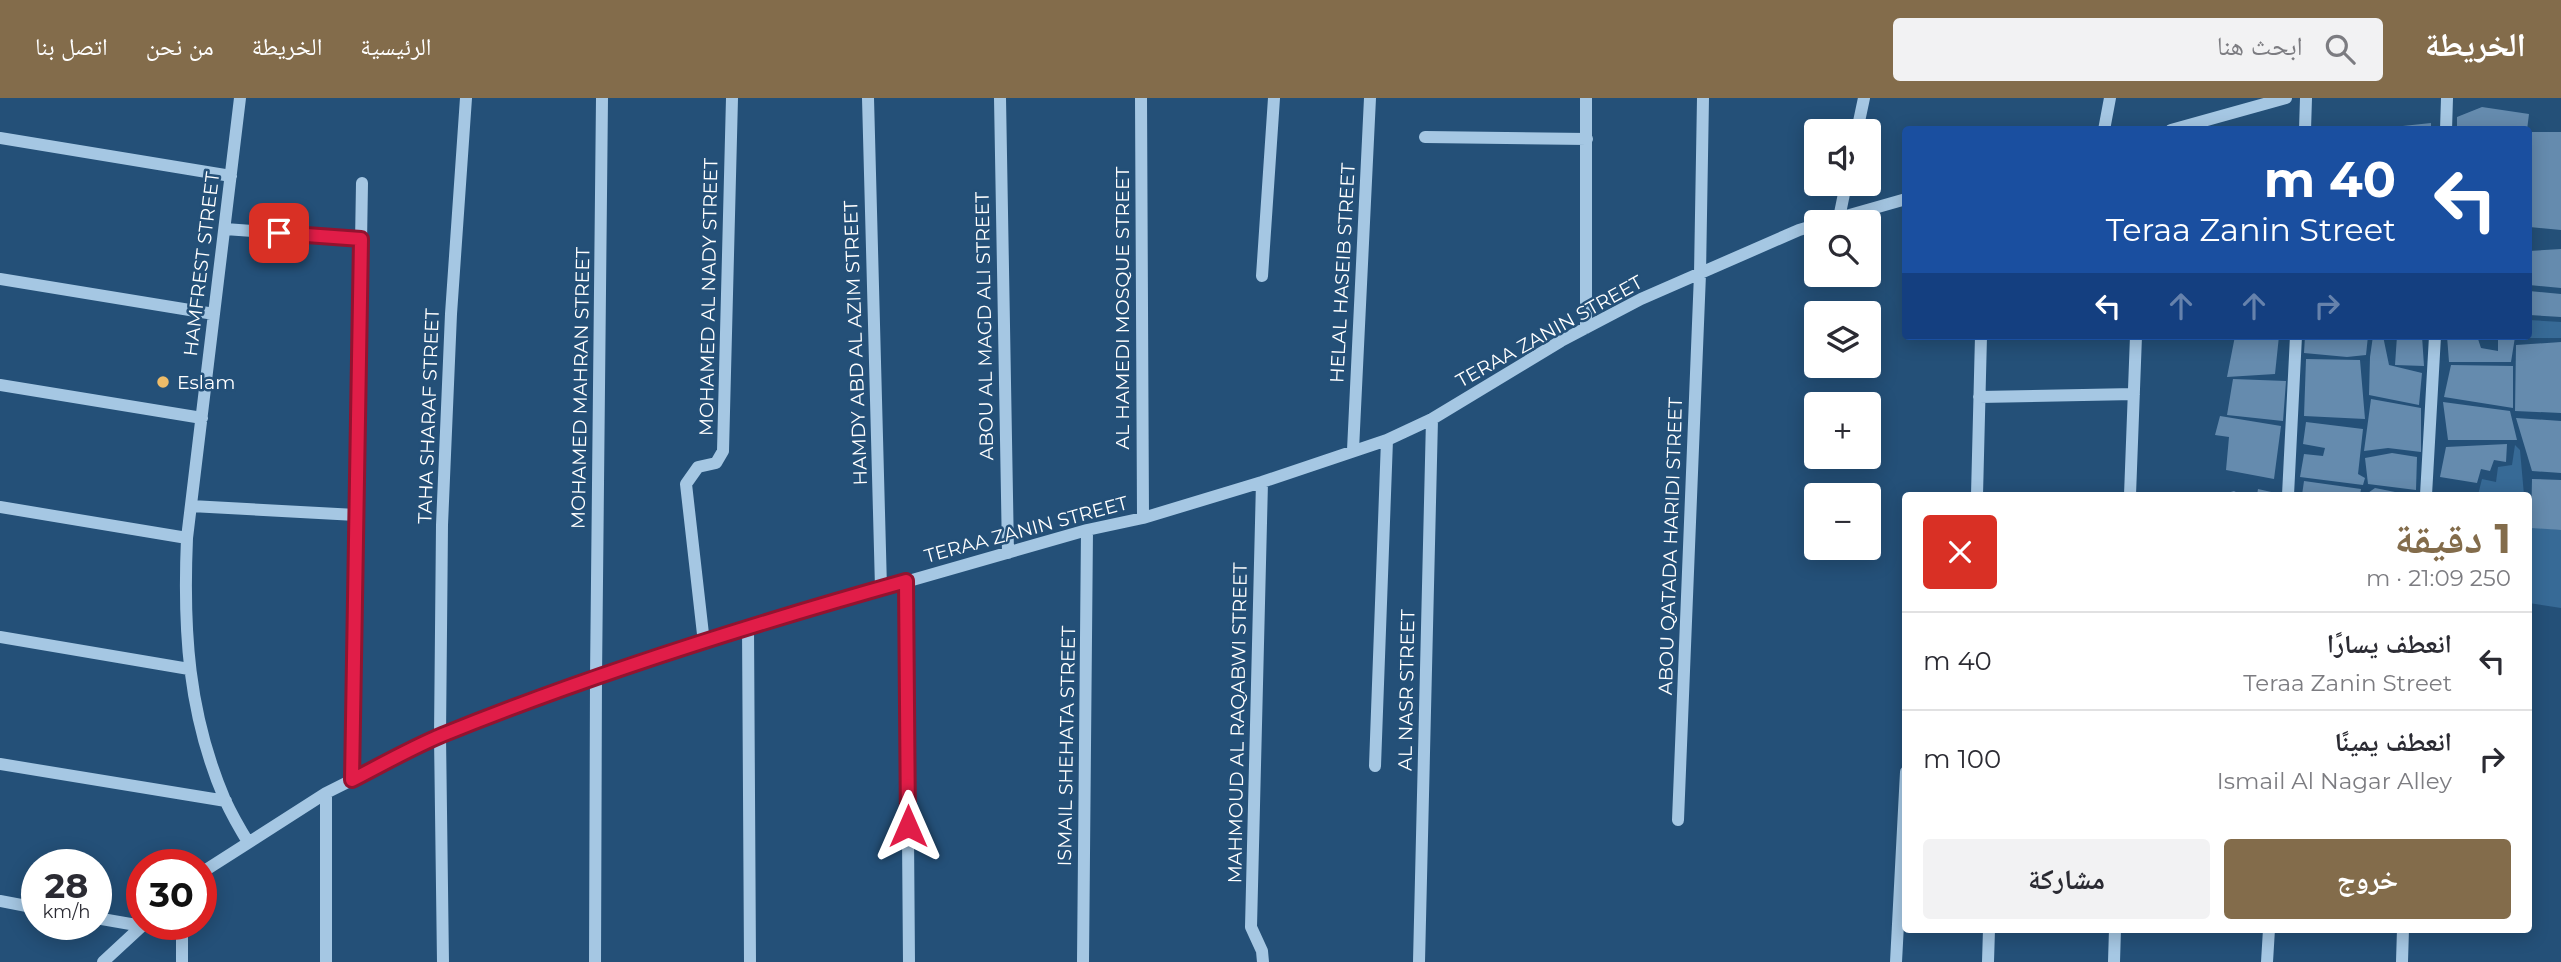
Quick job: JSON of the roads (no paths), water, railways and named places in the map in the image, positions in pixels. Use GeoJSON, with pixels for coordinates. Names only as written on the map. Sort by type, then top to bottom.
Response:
{"type":"FeatureCollection","features":[{"type":"Feature","properties":{"kind":"street","name":"HAMFREST STREET"},"geometry":{"type":"LineString","coordinates":[[240,98],[187,538],[184,602],[189,668],[205,743],[226,801],[248,842]]}},
{"type":"Feature","properties":{"kind":"street","name":"TAHA SHARAF STREET"},"geometry":{"type":"LineString","coordinates":[[443,962],[440,736],[443,512],[451,314],[466,98]]}},
{"type":"Feature","properties":{"kind":"street","name":"MOHAMED MAHRAN STREET"},"geometry":{"type":"LineString","coordinates":[[595,962],[603,98]]}},
{"type":"Feature","properties":{"kind":"street","name":"MOHAMED AL NADY STREET"},"geometry":{"type":"LineString","coordinates":[[704,642],[686,484],[698,467],[716,463],[723,451],[732,98]]}},
{"type":"Feature","properties":{"kind":"street","name":"HAMDY ABD AL AZIM STREET"},"geometry":{"type":"LineString","coordinates":[[868,98],[881,587]]}},
{"type":"Feature","properties":{"kind":"street","name":"ABOU AL MAGD ALI STREET"},"geometry":{"type":"LineString","coordinates":[[1000,98],[1008,553]]}},
{"type":"Feature","properties":{"kind":"street","name":"AL HAMEDI MOSQUE STREET"},"geometry":{"type":"LineString","coordinates":[[1140,98],[1143,518]]}},
{"type":"Feature","properties":{"kind":"street"},"geometry":{"type":"LineString","coordinates":[[1262,276],[1274,98]]}},
{"type":"Feature","properties":{"kind":"street","name":"HELAL HASEIB STREET"},"geometry":{"type":"LineString","coordinates":[[1353,450],[1370,98]]}},
{"type":"Feature","properties":{"kind":"street"},"geometry":{"type":"LineString","coordinates":[[1586,98],[1586,328]]}},
{"type":"Feature","properties":{"kind":"street","name":"ABOU QATADA HARIDI STREET"},"geometry":{"type":"LineString","coordinates":[[1678,820],[1700,274],[1703,98]]}},
{"type":"Feature","properties":{"kind":"street"},"geometry":{"type":"LineString","coordinates":[[1860,119],[1864,98]]}},
{"type":"Feature","properties":{"kind":"street"},"geometry":{"type":"LineString","coordinates":[[2105,126],[2110,98]]}},
{"type":"Feature","properties":{"kind":"street"},"geometry":{"type":"LineString","coordinates":[[2184,126],[2260,102],[2286,98]]}},
{"type":"Feature","properties":{"kind":"street"},"geometry":{"type":"LineString","coordinates":[[2305,126],[2306,98]]}},
{"type":"Feature","properties":{"kind":"street"},"geometry":{"type":"LineString","coordinates":[[2446,126],[2447,98]]}},
{"type":"Feature","properties":{"kind":"street"},"geometry":{"type":"LineString","coordinates":[[1425,137],[1587,139]]}},
{"type":"Feature","properties":{"kind":"street"},"geometry":{"type":"LineString","coordinates":[[0,138],[231,176]]}},
{"type":"Feature","properties":{"kind":"street"},"geometry":{"type":"LineString","coordinates":[[352,780],[362,183]]}},
{"type":"Feature","properties":{"kind":"street"},"geometry":{"type":"LineString","coordinates":[[1867,210],[1902,200]]}},
{"type":"Feature","properties":{"kind":"street"},"geometry":{"type":"LineString","coordinates":[[225,229],[361,239]]}},
{"type":"Feature","properties":{"kind":"street","name":"TERAA ZANIN STREET"},"geometry":{"type":"LineString","coordinates":[[217,862],[326,793],[440,736],[596,678],[748,627],[1087,530],[1143,518],[1387,440],[1432,419],[1586,328],[1641,299],[1804,229]]}},
{"type":"Feature","properties":{"kind":"street"},"geometry":{"type":"LineString","coordinates":[[0,279],[214,314]]}},
{"type":"Feature","properties":{"kind":"street"},"geometry":{"type":"LineString","coordinates":[[1977,492],[1981,340]]}},
{"type":"Feature","properties":{"kind":"street"},"geometry":{"type":"LineString","coordinates":[[2130,492],[2136,340]]}},
{"type":"Feature","properties":{"kind":"street"},"geometry":{"type":"LineString","coordinates":[[2288,492],[2296,340]]}},
{"type":"Feature","properties":{"kind":"street"},"geometry":{"type":"LineString","coordinates":[[2426,492],[2435,340]]}},
{"type":"Feature","properties":{"kind":"street"},"geometry":{"type":"LineString","coordinates":[[0,385],[202,418]]}},
{"type":"Feature","properties":{"kind":"street"},"geometry":{"type":"LineString","coordinates":[[1979,397],[2134,394]]}},
{"type":"Feature","properties":{"kind":"street","name":"AL NASR STREET"},"geometry":{"type":"LineString","coordinates":[[1419,962],[1432,419]]}},
{"type":"Feature","properties":{"kind":"street"},"geometry":{"type":"LineString","coordinates":[[1375,766],[1387,440]]}},
{"type":"Feature","properties":{"kind":"street","name":"MAHMOUD AL RAQABWI STREET"},"geometry":{"type":"LineString","coordinates":[[1262,482],[1251,927],[1262,951],[1263,962]]}},
{"type":"Feature","properties":{"kind":"street"},"geometry":{"type":"LineString","coordinates":[[191,506],[356,515]]}},
{"type":"Feature","properties":{"kind":"street"},"geometry":{"type":"LineString","coordinates":[[0,507],[187,538]]}},
{"type":"Feature","properties":{"kind":"street","name":"ISMAIL SHEHATA STREET"},"geometry":{"type":"LineString","coordinates":[[1083,962],[1087,530]]}},
{"type":"Feature","properties":{"kind":"street"},"geometry":{"type":"LineString","coordinates":[[906,581],[909,962]]}},
{"type":"Feature","properties":{"kind":"street"},"geometry":{"type":"LineString","coordinates":[[748,627],[750,962]]}},
{"type":"Feature","properties":{"kind":"street"},"geometry":{"type":"LineString","coordinates":[[0,637],[189,668]]}},
{"type":"Feature","properties":{"kind":"street"},"geometry":{"type":"LineString","coordinates":[[0,764],[226,801]]}},
{"type":"Feature","properties":{"kind":"street"},"geometry":{"type":"LineString","coordinates":[[326,793],[326,962]]}},
{"type":"Feature","properties":{"kind":"street"},"geometry":{"type":"LineString","coordinates":[[1896,962],[1902,848]]}},
{"type":"Feature","properties":{"kind":"street"},"geometry":{"type":"LineString","coordinates":[[0,901],[21,905]]}},
{"type":"Feature","properties":{"kind":"street"},"geometry":{"type":"LineString","coordinates":[[1988,962],[1989,933]]}},
{"type":"Feature","properties":{"kind":"street"},"geometry":{"type":"LineString","coordinates":[[2114,962],[2115,933]]}},
{"type":"Feature","properties":{"kind":"street"},"geometry":{"type":"LineString","coordinates":[[2267,962],[2269,933]]}},
{"type":"Feature","properties":{"kind":"street"},"geometry":{"type":"LineString","coordinates":[[2402,962],[2403,933]]}},
{"type":"Feature","properties":{"kind":"street"},"geometry":{"type":"LineString","coordinates":[[103,962],[127,940]]}},
{"type":"Feature","properties":{"kind":"street"},"geometry":{"type":"LineString","coordinates":[[182,940],[182,962]]}},
{"type":"Feature","properties":{"kind":"place","name":"Eslam"},"geometry":{"type":"Point","coordinates":[163,382]}}]}
